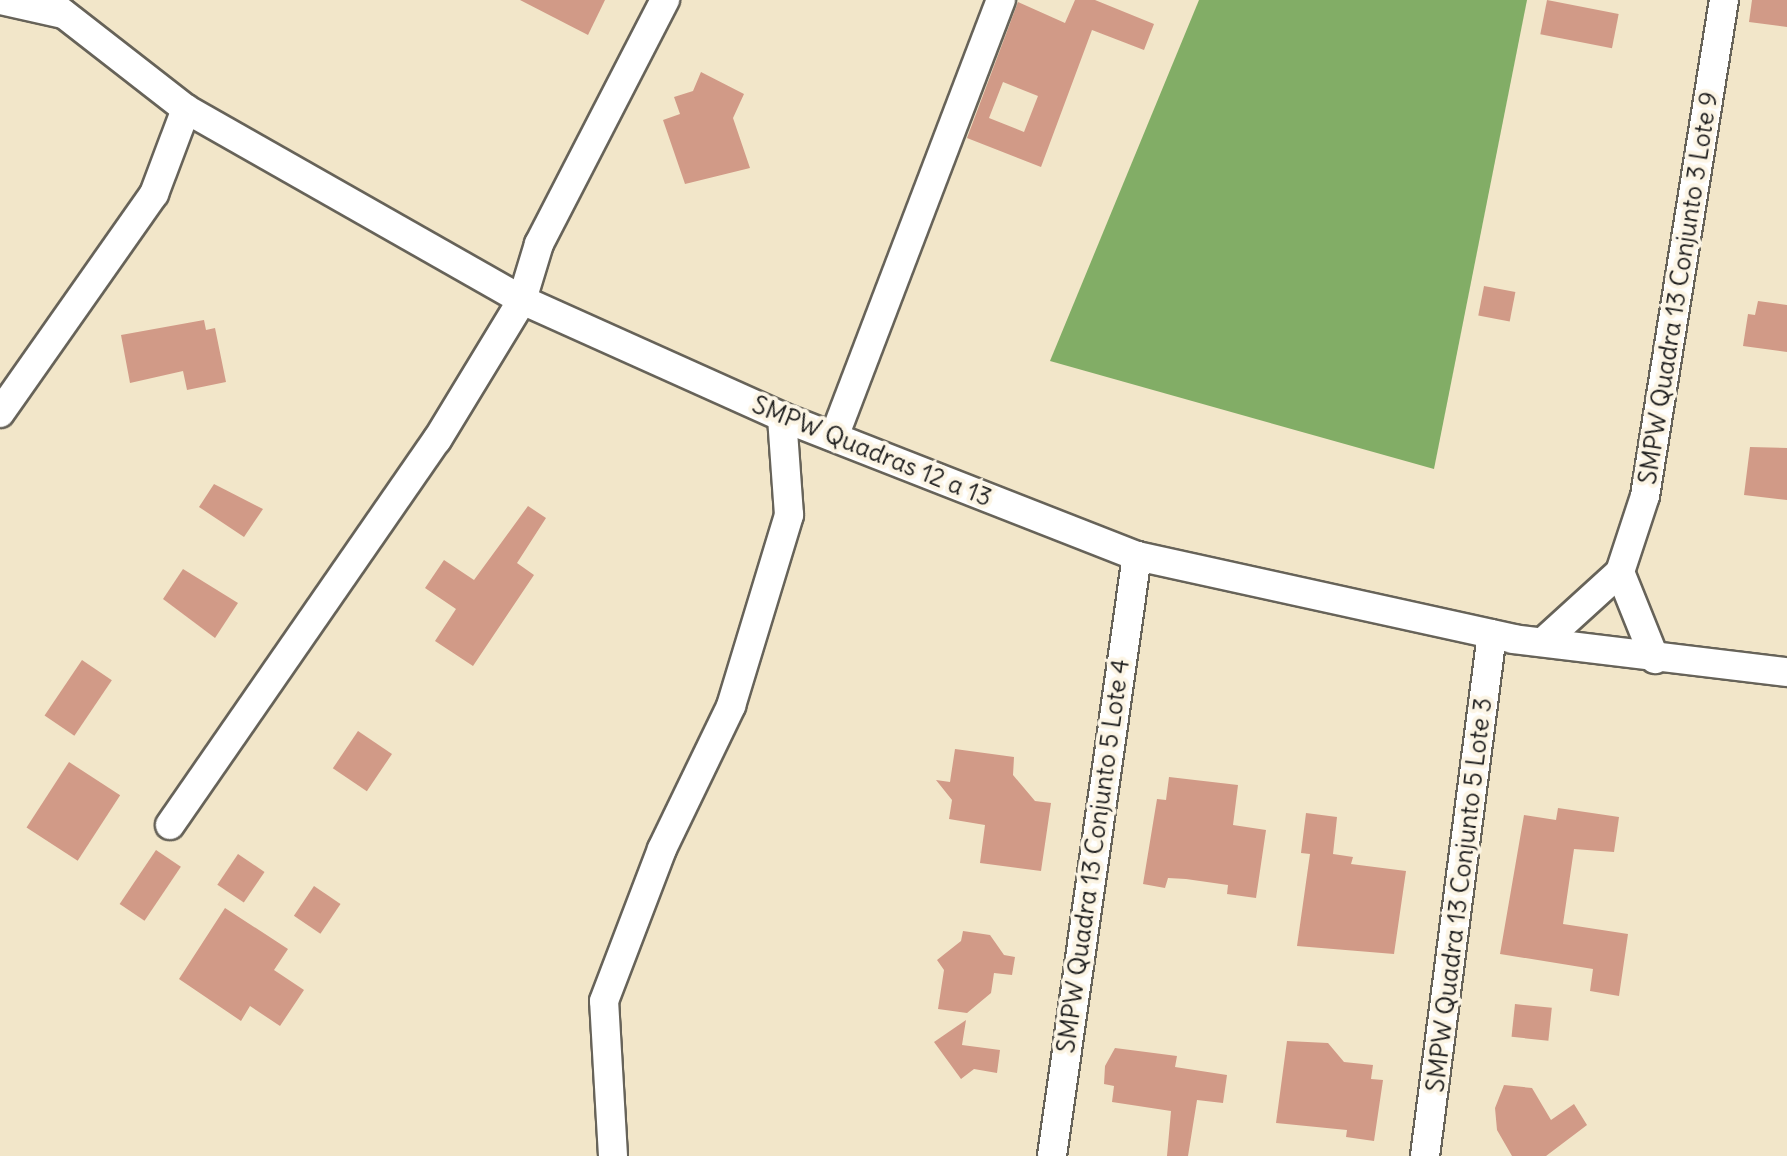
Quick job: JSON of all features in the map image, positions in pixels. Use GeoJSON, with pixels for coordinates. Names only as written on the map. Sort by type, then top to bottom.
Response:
{"type":"FeatureCollection","features":[{"type":"Feature","properties":{"kind":"street"},"geometry":{"type":"LineString","coordinates":[[1,0],[56,8]]}},
{"type":"Feature","properties":{"kind":"street"},"geometry":{"type":"LineString","coordinates":[[170,825],[437,440],[522,300],[534,254],[666,0]]}},
{"type":"Feature","properties":{"kind":"street"},"geometry":{"type":"LineString","coordinates":[[834,437],[1001,0]]}},
{"type":"Feature","properties":{"kind":"street","name":"SMPW Quadra 13 Conjunto 3 Lote 9"},"geometry":{"type":"LineString","coordinates":[[1543,642],[1620,572],[1646,496],[1724,0]]}},
{"type":"Feature","properties":{"kind":"street","name":"SMPW Quadras 12 a 13"},"geometry":{"type":"LineString","coordinates":[[56,8],[186,109],[522,300],[782,417],[1137,556],[1492,634],[1787,672]]}},
{"type":"Feature","properties":{"kind":"street"},"geometry":{"type":"LineString","coordinates":[[0,413],[154,194],[186,109]]}},
{"type":"Feature","properties":{"kind":"street"},"geometry":{"type":"LineString","coordinates":[[613,1156],[604,1001],[662,849],[732,706],[789,515],[782,417]]}},
{"type":"Feature","properties":{"kind":"street","name":"SMPW Quadra 13 Conjunto 5 Lote 4"},"geometry":{"type":"LineString","coordinates":[[1052,1156],[1137,556]]}},
{"type":"Feature","properties":{"kind":"street"},"geometry":{"type":"LineString","coordinates":[[1620,572],[1655,658]]}},
{"type":"Feature","properties":{"kind":"street","name":"SMPW Quadra 13 Conjunto 5 Lote 3"},"geometry":{"type":"LineString","coordinates":[[1425,1156],[1492,634]]}},
{"type":"Feature","properties":{"kind":"green space"},"geometry":{"type":"Polygon","coordinates":[[[1199,0],[1527,0],[1434,469],[1050,361],[1199,0]]]}},
{"type":"Feature","properties":{"kind":"building"},"geometry":{"type":"Polygon","coordinates":[[[520,0],[605,0],[588,35],[520,0]]]}},
{"type":"Feature","properties":{"kind":"building"},"geometry":{"type":"Polygon","coordinates":[[[1075,0],[1095,0],[1154,24],[1144,50],[1092,30],[1041,167],[967,138],[1018,2],[1065,23],[1075,0]],[[1003,82],[989,118],[1024,132],[1038,96],[1003,82]]]}},
{"type":"Feature","properties":{"kind":"building"},"geometry":{"type":"Polygon","coordinates":[[[1547,0],[1619,14],[1612,48],[1540,34],[1547,0]]]}},
{"type":"Feature","properties":{"kind":"building"},"geometry":{"type":"Polygon","coordinates":[[[1752,0],[1787,0],[1787,27],[1749,22],[1752,0]]]}},
{"type":"Feature","properties":{"kind":"building"},"geometry":{"type":"Polygon","coordinates":[[[701,72],[744,94],[733,118],[750,168],[685,184],[663,120],[680,114],[674,97],[693,91],[701,72]]]}},
{"type":"Feature","properties":{"kind":"building"},"geometry":{"type":"Polygon","coordinates":[[[1484,286],[1515,292],[1510,322],[1478,315],[1484,286]]]}},
{"type":"Feature","properties":{"kind":"building"},"geometry":{"type":"Polygon","coordinates":[[[1758,301],[1787,305],[1787,352],[1743,346],[1748,314],[1755,315],[1758,301]]]}},
{"type":"Feature","properties":{"kind":"building"},"geometry":{"type":"Polygon","coordinates":[[[204,320],[206,330],[215,328],[226,382],[187,390],[183,371],[130,383],[121,335],[204,320]]]}},
{"type":"Feature","properties":{"kind":"building"},"geometry":{"type":"Polygon","coordinates":[[[1750,447],[1787,448],[1787,500],[1744,495],[1750,447]]]}},
{"type":"Feature","properties":{"kind":"building"},"geometry":{"type":"Polygon","coordinates":[[[214,484],[263,509],[244,537],[199,507],[214,484]]]}},
{"type":"Feature","properties":{"kind":"building"},"geometry":{"type":"Polygon","coordinates":[[[528,506],[546,518],[517,563],[534,575],[473,666],[435,641],[456,609],[425,588],[444,560],[474,580],[528,506]]]}},
{"type":"Feature","properties":{"kind":"building"},"geometry":{"type":"Polygon","coordinates":[[[183,569],[238,603],[215,638],[163,599],[183,569]]]}},
{"type":"Feature","properties":{"kind":"building"},"geometry":{"type":"Polygon","coordinates":[[[82,660],[112,680],[74,736],[45,716],[82,660]]]}},
{"type":"Feature","properties":{"kind":"building"},"geometry":{"type":"Polygon","coordinates":[[[358,731],[392,754],[367,791],[333,768],[358,731]]]}},
{"type":"Feature","properties":{"kind":"building"},"geometry":{"type":"Polygon","coordinates":[[[955,749],[1014,757],[1013,775],[1035,801],[1051,803],[1041,871],[980,863],[985,825],[949,819],[952,800],[936,780],[950,782],[955,749]]]}},
{"type":"Feature","properties":{"kind":"building"},"geometry":{"type":"Polygon","coordinates":[[[69,762],[120,795],[78,861],[27,827],[69,762]]]}},
{"type":"Feature","properties":{"kind":"building"},"geometry":{"type":"Polygon","coordinates":[[[1169,777],[1238,785],[1233,825],[1266,830],[1256,898],[1227,894],[1228,885],[1186,879],[1168,878],[1165,888],[1143,884],[1157,799],[1166,800],[1169,777]]]}},
{"type":"Feature","properties":{"kind":"building"},"geometry":{"type":"Polygon","coordinates":[[[1558,808],[1619,817],[1614,852],[1574,849],[1563,924],[1628,934],[1619,996],[1590,991],[1593,969],[1500,954],[1524,815],[1556,820],[1558,808]]]}},
{"type":"Feature","properties":{"kind":"building"},"geometry":{"type":"Polygon","coordinates":[[[1306,813],[1337,817],[1333,854],[1353,857],[1351,864],[1406,871],[1394,954],[1297,946],[1310,854],[1301,853],[1306,813]]]}},
{"type":"Feature","properties":{"kind":"building"},"geometry":{"type":"Polygon","coordinates":[[[156,850],[181,867],[145,921],[120,904],[156,850]]]}},
{"type":"Feature","properties":{"kind":"building"},"geometry":{"type":"Polygon","coordinates":[[[238,854],[265,872],[244,903],[217,885],[238,854]]]}},
{"type":"Feature","properties":{"kind":"building"},"geometry":{"type":"Polygon","coordinates":[[[314,886],[341,904],[320,934],[294,916],[314,886]]]}},
{"type":"Feature","properties":{"kind":"building"},"geometry":{"type":"Polygon","coordinates":[[[225,908],[288,949],[274,970],[304,990],[280,1026],[250,1006],[241,1021],[179,979],[225,908]]]}},
{"type":"Feature","properties":{"kind":"building"},"geometry":{"type":"Polygon","coordinates":[[[963,931],[990,935],[1004,955],[1015,957],[1012,975],[994,973],[991,993],[967,1013],[938,1009],[944,970],[937,960],[961,941],[963,931]]]}},
{"type":"Feature","properties":{"kind":"building"},"geometry":{"type":"Polygon","coordinates":[[[1515,1004],[1552,1008],[1548,1041],[1512,1037],[1515,1004]]]}},
{"type":"Feature","properties":{"kind":"building"},"geometry":{"type":"Polygon","coordinates":[[[966,1020],[962,1045],[1000,1050],[997,1073],[974,1069],[961,1079],[934,1042],[966,1020]]]}},
{"type":"Feature","properties":{"kind":"building"},"geometry":{"type":"Polygon","coordinates":[[[1287,1041],[1328,1043],[1344,1062],[1373,1065],[1371,1079],[1383,1080],[1374,1141],[1346,1137],[1347,1130],[1276,1123],[1287,1041]]]}},
{"type":"Feature","properties":{"kind":"building"},"geometry":{"type":"Polygon","coordinates":[[[1115,1048],[1177,1056],[1175,1067],[1227,1075],[1223,1103],[1197,1100],[1188,1156],[1167,1156],[1171,1111],[1112,1102],[1114,1086],[1104,1084],[1105,1066],[1115,1048]]]}},
{"type":"Feature","properties":{"kind":"building"},"geometry":{"type":"Polygon","coordinates":[[[1504,1085],[1532,1088],[1551,1120],[1574,1104],[1587,1125],[1546,1156],[1512,1156],[1497,1130],[1495,1108],[1504,1085]]]}}]}
